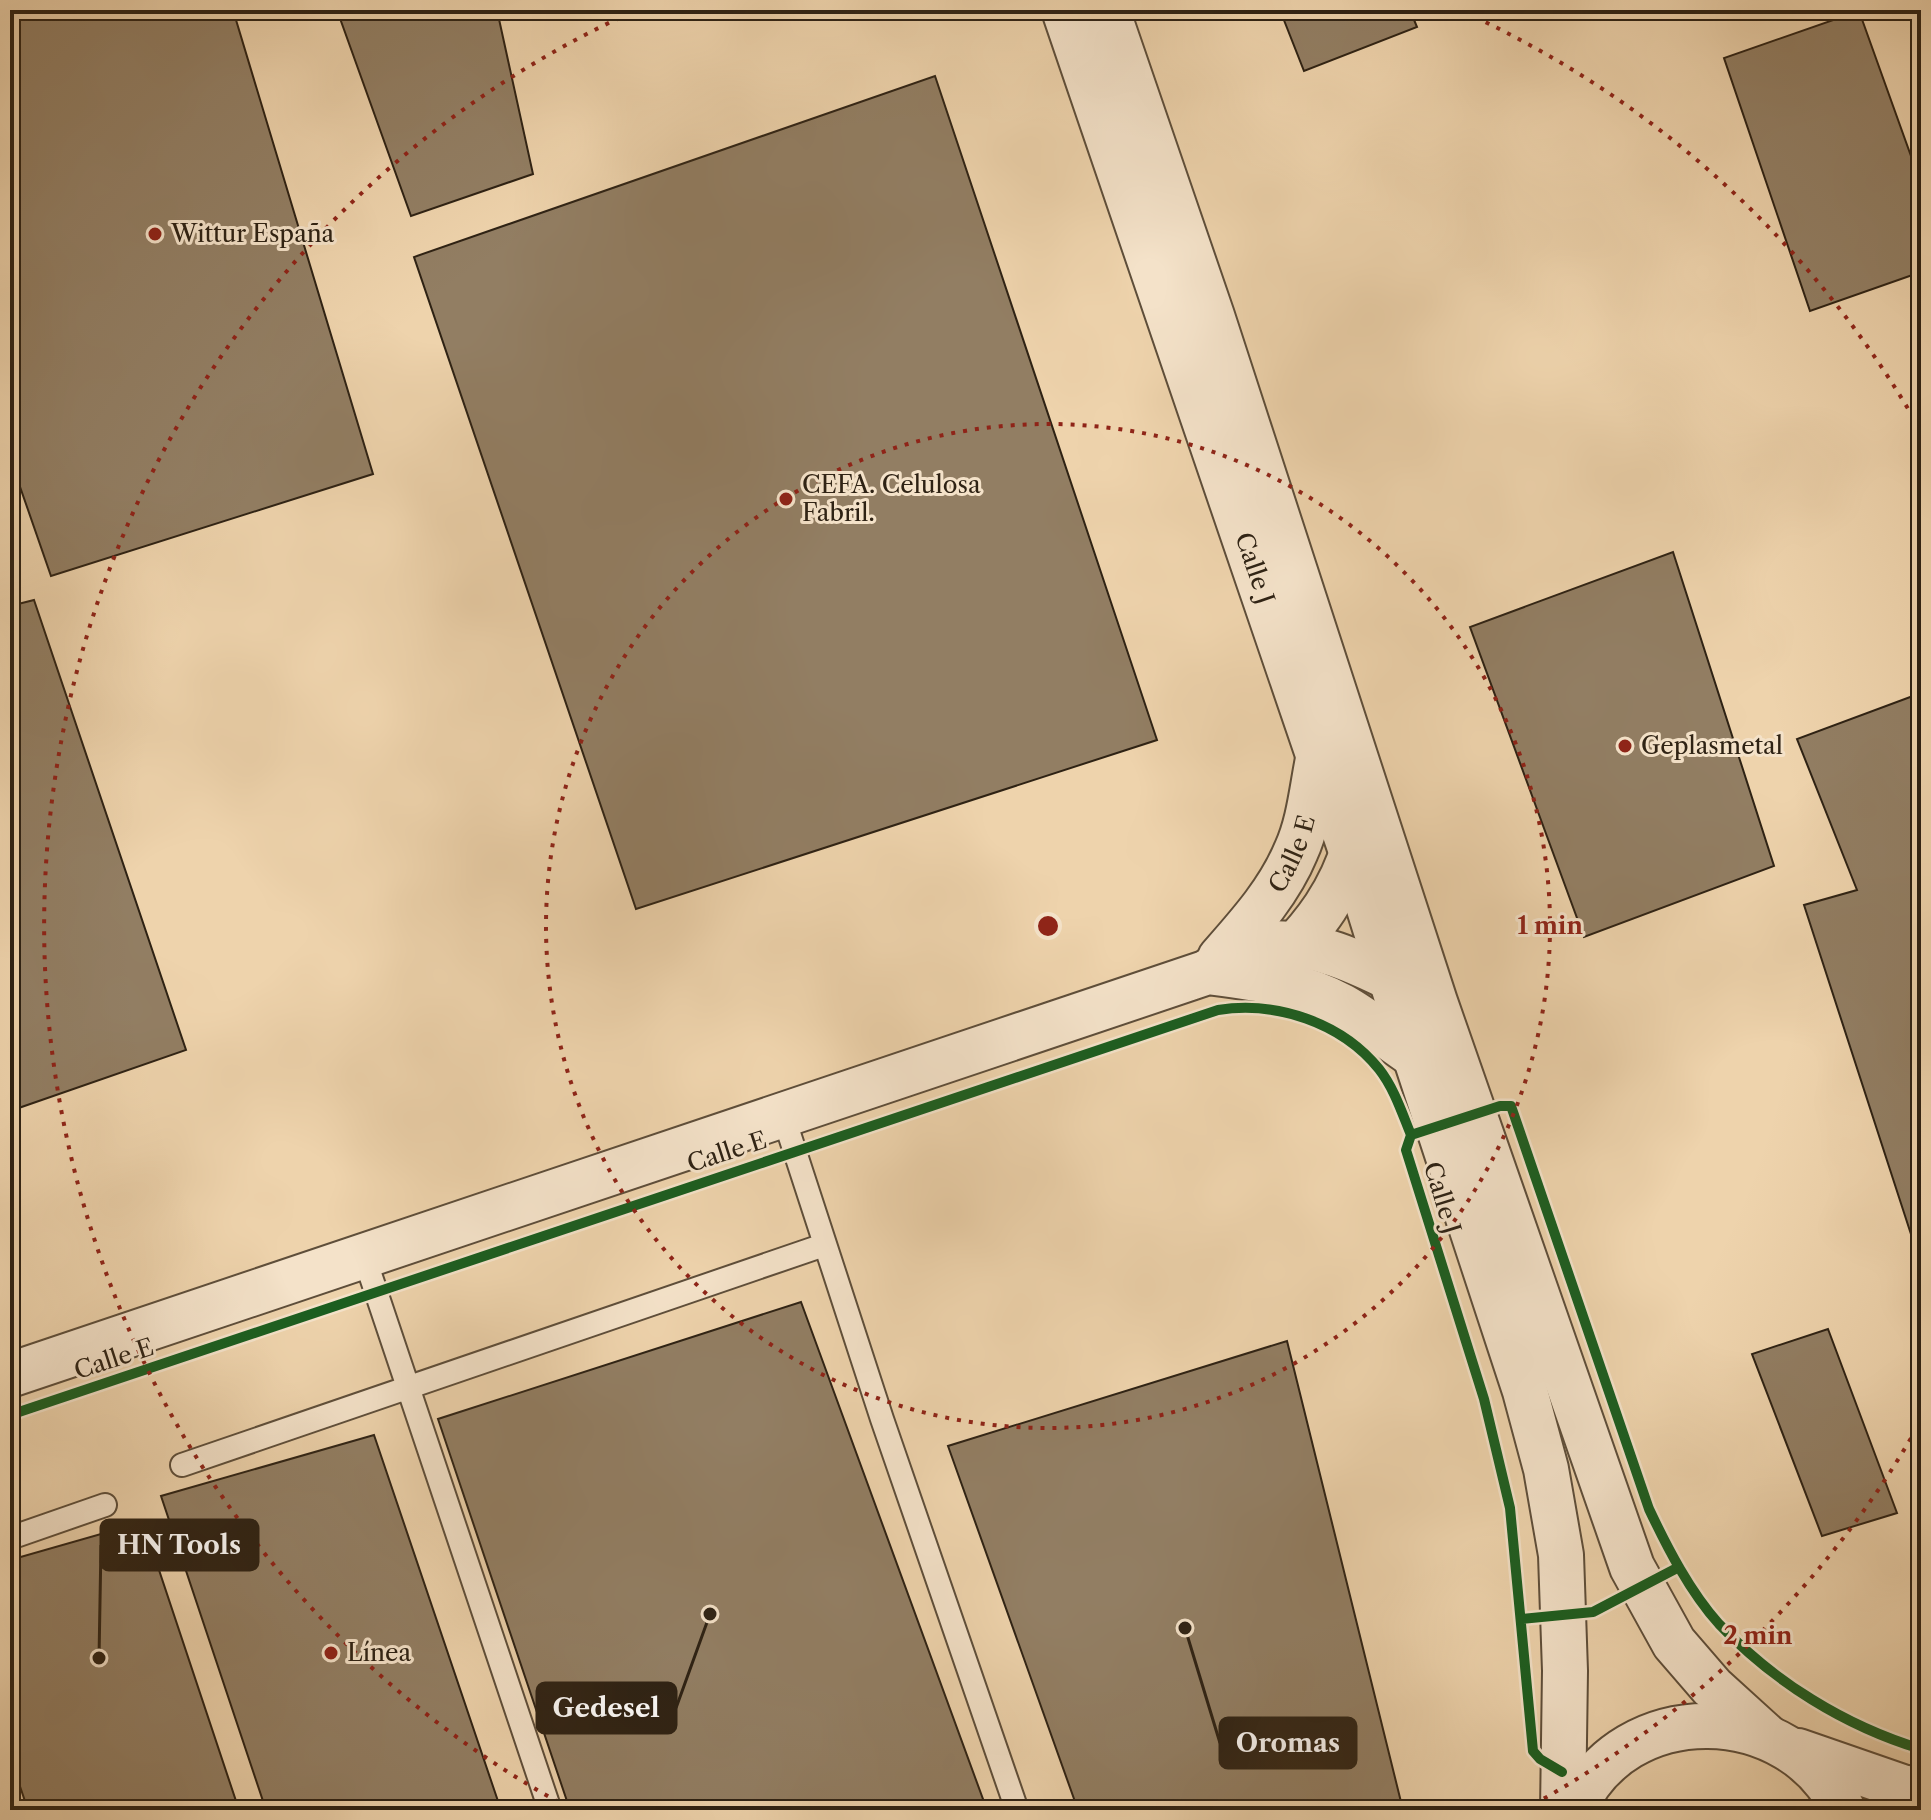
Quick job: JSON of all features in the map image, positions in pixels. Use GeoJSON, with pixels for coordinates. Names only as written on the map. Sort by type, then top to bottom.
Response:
{"type":"FeatureCollection","features":[{"type":"Feature","properties":{"kind":"street","name":"Calle J"},"geometry":{"type":"LineString","coordinates":[[1064,10],[1352,854],[1520,1376],[1546,1469],[1561,1555],[1565,1671],[1563,1810]]}},
{"type":"Feature","properties":{"kind":"street","name":"Calle J"},"geometry":{"type":"LineString","coordinates":[[1107,10],[1217,331],[1435,1002],[1632,1567],[1674,1643],[1712,1687],[1777,1742],[1809,1763],[1843,1810]]}},
{"type":"Feature","properties":{"kind":"street","name":"Calle E"},"geometry":{"type":"LineString","coordinates":[[1208,972],[1260,911],[1298,849],[1318,759]]}},
{"type":"Feature","properties":{"kind":"street"},"geometry":{"type":"LineString","coordinates":[[1262,979],[1318,920],[1335,894],[1370,799]]}},
{"type":"Feature","properties":{"kind":"street"},"geometry":{"type":"LineString","coordinates":[[1208,972],[1229,957],[1257,945],[1296,945],[1327,952],[1391,978],[1435,1002]]}},
{"type":"Feature","properties":{"kind":"street","name":"Calle E"},"geometry":{"type":"LineString","coordinates":[[10,1375],[1208,972],[1262,979],[1334,1002],[1415,1056]]}},
{"type":"Feature","properties":{"kind":"street"},"geometry":{"type":"LineString","coordinates":[[1574,1810],[1600,1771],[1628,1748],[1661,1733],[1696,1725],[1732,1727],[1921,1791]]}},
{"type":"Feature","properties":{"kind":"lane"},"geometry":{"type":"LineString","coordinates":[[783,1115],[824,1245],[1017,1810]]}},
{"type":"Feature","properties":{"kind":"lane"},"geometry":{"type":"LineString","coordinates":[[182,1465],[824,1245]]}},
{"type":"Feature","properties":{"kind":"lane"},"geometry":{"type":"LineString","coordinates":[[364,1256],[550,1810]]}},
{"type":"Feature","properties":{"kind":"lane"},"geometry":{"type":"LineString","coordinates":[[10,1538],[105,1505]]}},
{"type":"Feature","properties":{"kind":"building","name":"Wittur España"},"geometry":{"type":"Polygon","coordinates":[[[10,10],[233,10],[373,474],[51,576],[10,458],[10,10]]]}},
{"type":"Feature","properties":{"kind":"building"},"geometry":{"type":"Polygon","coordinates":[[[337,10],[497,10],[533,174],[411,216],[337,10]]]}},
{"type":"Feature","properties":{"kind":"building"},"geometry":{"type":"Polygon","coordinates":[[[1280,10],[1410,10],[1417,27],[1304,71],[1280,10]]]}},
{"type":"Feature","properties":{"kind":"building"},"geometry":{"type":"Polygon","coordinates":[[[1859,11],[1921,184],[1921,272],[1810,311],[1724,58],[1859,11]]]}},
{"type":"Feature","properties":{"kind":"building","name":"CEFA. Celulosa Fabril."},"geometry":{"type":"Polygon","coordinates":[[[935,76],[1157,740],[636,909],[414,257],[935,76]]]}},
{"type":"Feature","properties":{"kind":"building","name":"Geplasmetal"},"geometry":{"type":"Polygon","coordinates":[[[1673,552],[1774,866],[1584,937],[1470,627],[1673,552]]]}},
{"type":"Feature","properties":{"kind":"building"},"geometry":{"type":"Polygon","coordinates":[[[34,600],[186,1050],[10,1111],[10,606],[34,600]]]}},
{"type":"Feature","properties":{"kind":"building"},"geometry":{"type":"Polygon","coordinates":[[[1921,693],[1921,1265],[1804,905],[1857,890],[1797,739],[1921,693]]]}},
{"type":"Feature","properties":{"kind":"building"},"geometry":{"type":"Polygon","coordinates":[[[801,1302],[987,1810],[570,1810],[438,1419],[801,1302]]]}},
{"type":"Feature","properties":{"kind":"building"},"geometry":{"type":"Polygon","coordinates":[[[1828,1329],[1897,1513],[1822,1536],[1752,1354],[1828,1329]]]}},
{"type":"Feature","properties":{"kind":"building"},"geometry":{"type":"Polygon","coordinates":[[[1287,1341],[1403,1810],[1078,1810],[948,1446],[1287,1341]]]}},
{"type":"Feature","properties":{"kind":"building","name":"Línea"},"geometry":{"type":"Polygon","coordinates":[[[374,1435],[501,1810],[266,1810],[161,1496],[374,1435]]]}},
{"type":"Feature","properties":{"kind":"building"},"geometry":{"type":"Polygon","coordinates":[[[143,1522],[239,1810],[28,1810],[10,1757],[10,1560],[143,1522]]]}},
{"type":"Feature","properties":{"kind":"cycle path"},"geometry":{"type":"LineString","coordinates":[[10,1415],[1218,1010],[1240,1008],[1284,1012],[1327,1027],[1346,1039],[1364,1053],[1384,1076],[1411,1135]]}},
{"type":"Feature","properties":{"kind":"cycle path"},"geometry":{"type":"LineString","coordinates":[[1411,1135],[1500,1106],[1511,1106],[1649,1509],[1689,1584],[1719,1624],[1787,1683],[1838,1715],[1921,1749]]}},
{"type":"Feature","properties":{"kind":"cycle path"},"geometry":{"type":"LineString","coordinates":[[1411,1135],[1406,1150],[1484,1399],[1510,1508],[1533,1751],[1562,1772]]}},
{"type":"Feature","properties":{"kind":"cycle path"},"geometry":{"type":"LineString","coordinates":[[1521,1619],[1593,1612],[1679,1567]]}},
{"type":"Feature","properties":{"kind":"place","name":"Wittur España"},"geometry":{"type":"Point","coordinates":[155,234]}},
{"type":"Feature","properties":{"kind":"place","name":"CEFA. Celulosa Fabril."},"geometry":{"type":"Point","coordinates":[786,499]}},
{"type":"Feature","properties":{"kind":"place","name":"Geplasmetal"},"geometry":{"type":"Point","coordinates":[1625,746]}},
{"type":"Feature","properties":{"kind":"place","name":"Gedesel"},"geometry":{"type":"Point","coordinates":[710,1614]}},
{"type":"Feature","properties":{"kind":"place","name":"Oromas"},"geometry":{"type":"Point","coordinates":[1185,1628]}},
{"type":"Feature","properties":{"kind":"place","name":"Línea"},"geometry":{"type":"Point","coordinates":[331,1653]}},
{"type":"Feature","properties":{"kind":"place","name":"HN Tools"},"geometry":{"type":"Point","coordinates":[99,1658]}}]}
